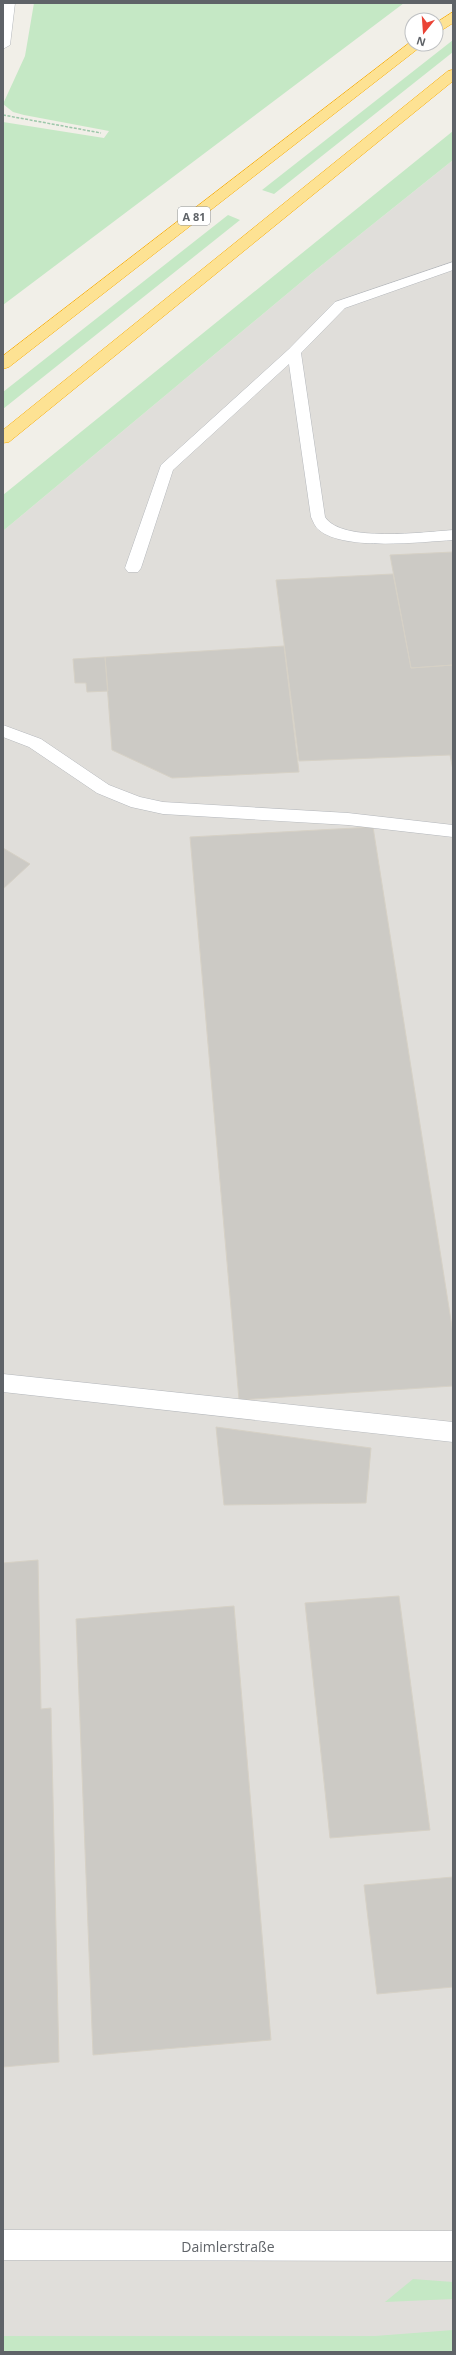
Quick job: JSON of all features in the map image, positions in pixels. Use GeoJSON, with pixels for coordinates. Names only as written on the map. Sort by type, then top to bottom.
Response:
{"type":"FeatureCollection","features":[{"type":"Feature","properties":{"kind":"highway"},"geometry":{"type":"LineString","coordinates":[[444,23],[453,16]]}},
{"type":"Feature","properties":{"kind":"highway","name":"A 81"},"geometry":{"type":"LineString","coordinates":[[3,364],[407,52]]}},
{"type":"Feature","properties":{"kind":"highway"},"geometry":{"type":"LineString","coordinates":[[3,438],[453,74]]}},
{"type":"Feature","properties":{"kind":"street"},"geometry":{"type":"LineString","coordinates":[[3,45],[8,3]]}},
{"type":"Feature","properties":{"kind":"street","name":"Daimlerstraße"},"geometry":{"type":"LineString","coordinates":[[3,2245],[453,2246]]}},
{"type":"Feature","properties":{"kind":"lane"},"geometry":{"type":"LineString","coordinates":[[133,568],[166,468],[294,352],[340,305],[453,266]]}},
{"type":"Feature","properties":{"kind":"lane"},"geometry":{"type":"LineString","coordinates":[[294,352],[318,517],[325,528],[343,535],[371,538],[453,535]]}},
{"type":"Feature","properties":{"kind":"lane"},"geometry":{"type":"LineString","coordinates":[[3,731],[35,743],[103,789],[137,803],[163,808],[348,819],[453,831]]}},
{"type":"Feature","properties":{"kind":"lane"},"geometry":{"type":"LineString","coordinates":[[3,1383],[453,1432]]}},
{"type":"Feature","properties":{"kind":"path"},"geometry":{"type":"LineString","coordinates":[[3,115],[101,133]]}},
{"type":"Feature","properties":{"kind":"shaded area"},"geometry":{"type":"Polygon","coordinates":[[[453,160],[453,2352],[3,2352],[3,531],[312,273],[453,160]]]}},
{"type":"Feature","properties":{"kind":"green space"},"geometry":{"type":"Polygon","coordinates":[[[34,3],[404,3],[3,305],[3,122],[104,138],[109,131],[24,115],[13,112],[3,104],[25,56],[34,3]]]}},
{"type":"Feature","properties":{"kind":"green space"},"geometry":{"type":"Polygon","coordinates":[[[453,40],[453,52],[274,194],[262,190],[438,52],[444,52],[444,47],[453,40]]]}},
{"type":"Feature","properties":{"kind":"green space"},"geometry":{"type":"Polygon","coordinates":[[[453,131],[453,160],[312,273],[3,531],[3,495],[453,131]]]}},
{"type":"Feature","properties":{"kind":"green space"},"geometry":{"type":"Polygon","coordinates":[[[228,215],[240,220],[3,409],[3,392],[228,215]]]}},
{"type":"Feature","properties":{"kind":"green space"},"geometry":{"type":"Polygon","coordinates":[[[413,2279],[453,2282],[453,2299],[385,2302],[413,2279]]]}},
{"type":"Feature","properties":{"kind":"green space"},"geometry":{"type":"Polygon","coordinates":[[[453,2330],[453,2352],[3,2352],[3,2336],[375,2336],[453,2330]]]}},
{"type":"Feature","properties":{"kind":"building"},"geometry":{"type":"Polygon","coordinates":[[[453,552],[453,665],[411,668],[390,555],[453,552]]]}},
{"type":"Feature","properties":{"kind":"building"},"geometry":{"type":"Polygon","coordinates":[[[393,574],[411,668],[453,665],[453,770],[450,755],[299,761],[276,580],[393,574]]]}},
{"type":"Feature","properties":{"kind":"building"},"geometry":{"type":"Polygon","coordinates":[[[284,646],[299,772],[172,778],[112,750],[105,657],[284,646]]]}},
{"type":"Feature","properties":{"kind":"building"},"geometry":{"type":"Polygon","coordinates":[[[105,657],[108,691],[87,692],[86,683],[75,683],[73,659],[105,657]]]}},
{"type":"Feature","properties":{"kind":"building"},"geometry":{"type":"Polygon","coordinates":[[[373,827],[453,1333],[453,1386],[239,1400],[190,837],[373,827]]]}},
{"type":"Feature","properties":{"kind":"building"},"geometry":{"type":"Polygon","coordinates":[[[3,848],[30,864],[3,889],[3,848]]]}},
{"type":"Feature","properties":{"kind":"building"},"geometry":{"type":"Polygon","coordinates":[[[216,1427],[371,1448],[366,1503],[224,1505],[216,1427]]]}},
{"type":"Feature","properties":{"kind":"building"},"geometry":{"type":"Polygon","coordinates":[[[38,1560],[41,1709],[51,1708],[59,2062],[3,2067],[3,1563],[38,1560]]]}},
{"type":"Feature","properties":{"kind":"building"},"geometry":{"type":"Polygon","coordinates":[[[399,1596],[430,1830],[330,1838],[305,1603],[399,1596]]]}},
{"type":"Feature","properties":{"kind":"building"},"geometry":{"type":"Polygon","coordinates":[[[234,1606],[271,2040],[93,2055],[76,1619],[234,1606]]]}},
{"type":"Feature","properties":{"kind":"building"},"geometry":{"type":"Polygon","coordinates":[[[453,1877],[453,1987],[377,1994],[364,1885],[453,1877]]]}}]}
